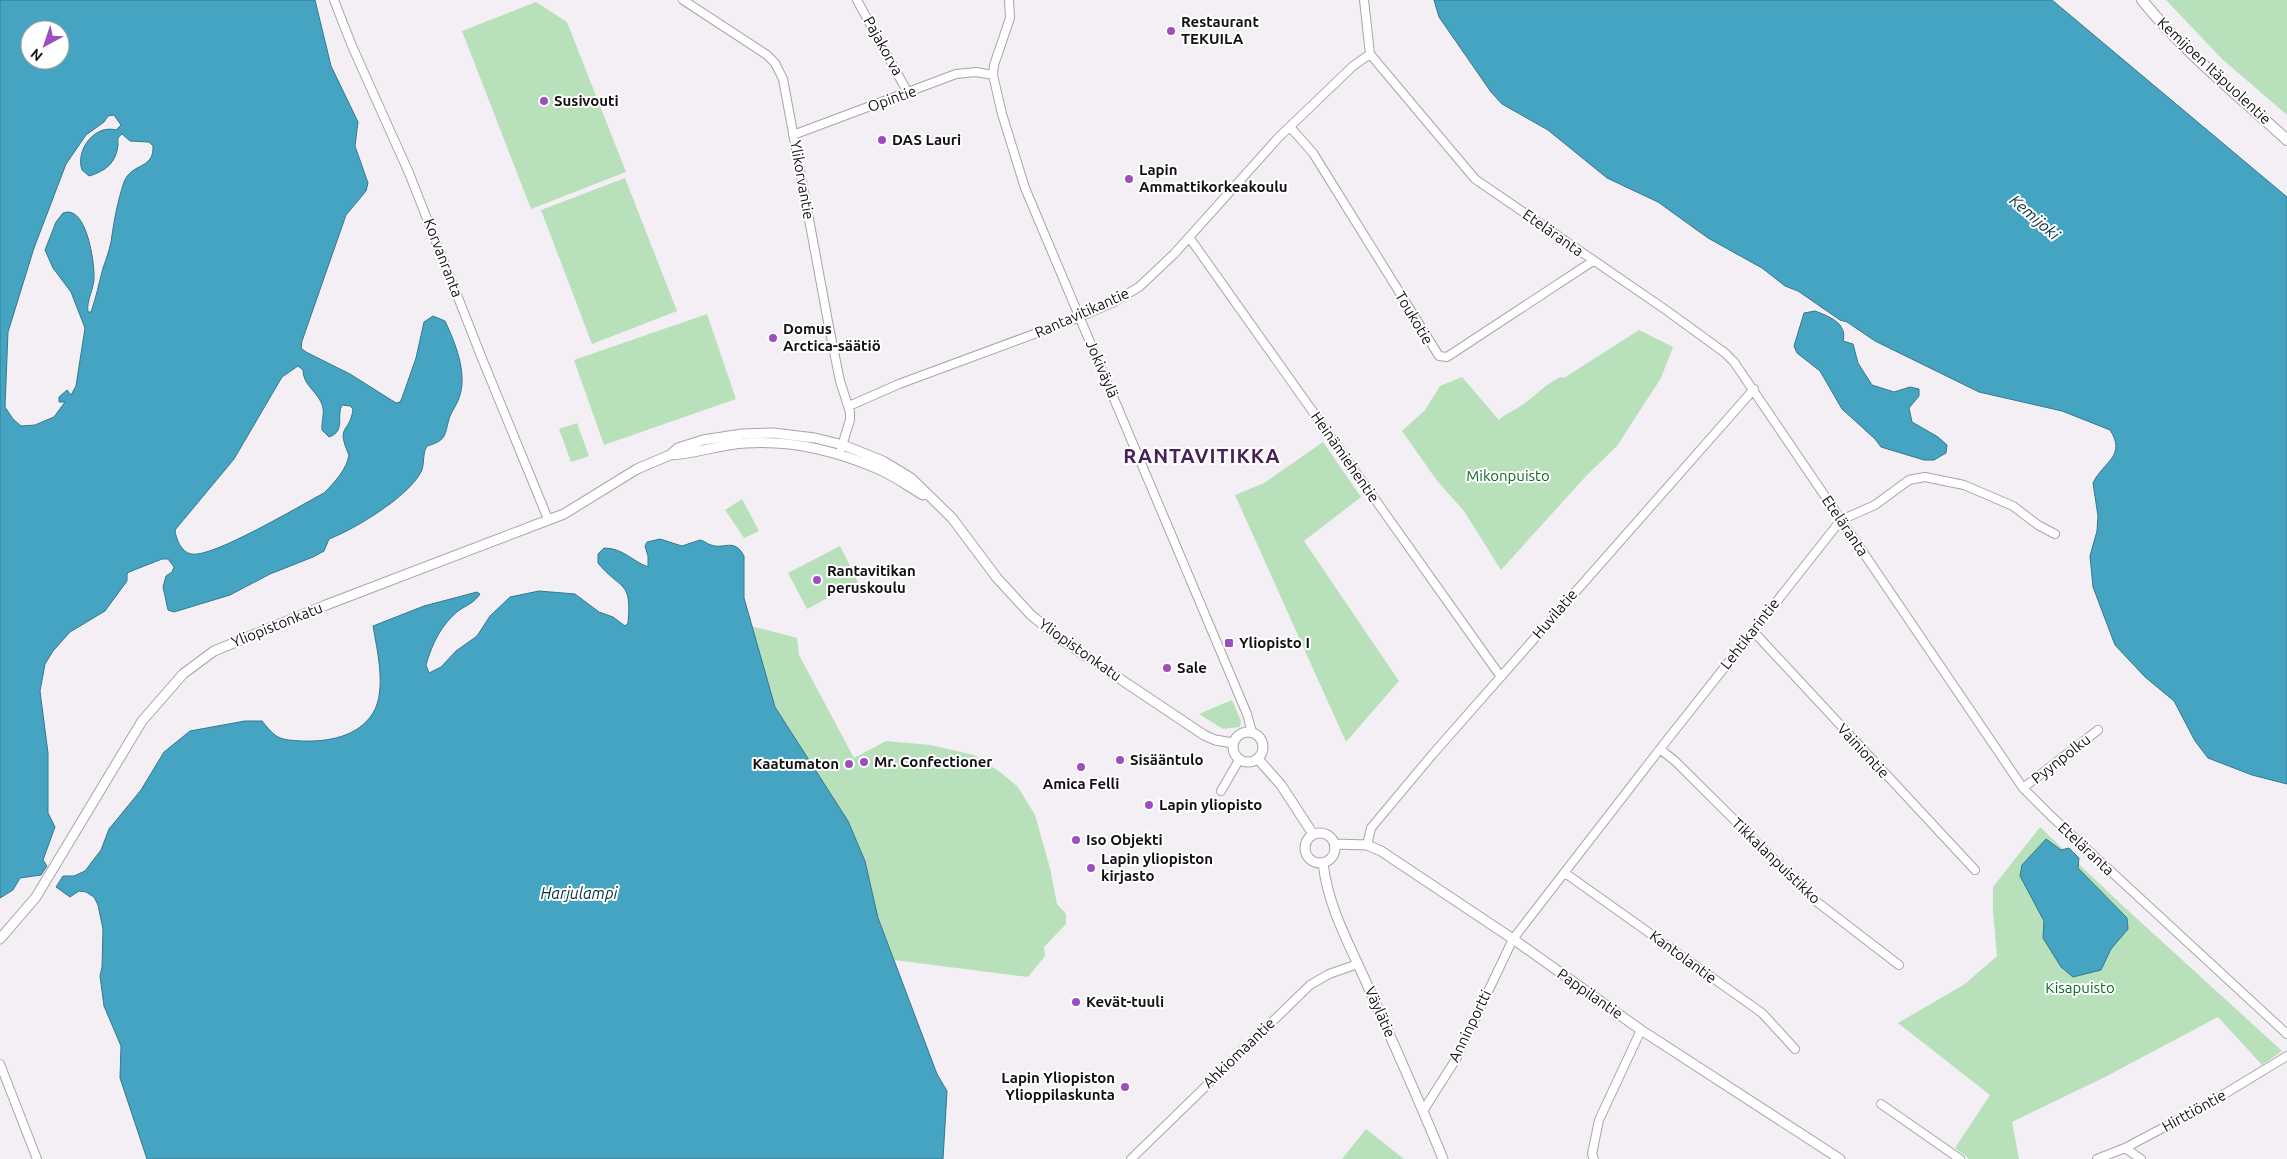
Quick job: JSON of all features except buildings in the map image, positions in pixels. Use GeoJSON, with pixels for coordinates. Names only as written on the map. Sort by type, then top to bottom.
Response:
{"type":"FeatureCollection","features":[{"type":"Feature","properties":{"kind":"main road","name":"Kemijoen Itäpuolentie"},"geometry":{"type":"LineString","coordinates":[[2142,0],[2220,79],[2287,140]]}},
{"type":"Feature","properties":{"kind":"street","name":"Korvanranta"},"geometry":{"type":"LineString","coordinates":[[334,0],[352,46],[410,173],[483,361],[548,519]]}},
{"type":"Feature","properties":{"kind":"street","name":"Ylikorvantie"},"geometry":{"type":"LineString","coordinates":[[683,0],[759,49],[775,63],[786,88],[832,345],[840,381],[849,406]]}},
{"type":"Feature","properties":{"kind":"street","name":"Pajakorva"},"geometry":{"type":"LineString","coordinates":[[857,0],[908,92]]}},
{"type":"Feature","properties":{"kind":"street","name":"Jokiväylä"},"geometry":{"type":"LineString","coordinates":[[1009,0],[1010,18],[993,75],[1002,114],[1025,188],[1247,714],[1252,732]]}},
{"type":"Feature","properties":{"kind":"street"},"geometry":{"type":"LineString","coordinates":[[1364,0],[1370,54]]}},
{"type":"Feature","properties":{"kind":"street","name":"Rantavitikantie"},"geometry":{"type":"LineString","coordinates":[[849,406],[900,384],[1080,317],[1114,302],[1139,287],[1159,270],[1290,127],[1353,66],[1370,54]]}},
{"type":"Feature","properties":{"kind":"street","name":"Eteläranta"},"geometry":{"type":"LineString","coordinates":[[1370,54],[1475,178],[1725,353],[1754,388],[2023,788],[2287,1034]]}},
{"type":"Feature","properties":{"kind":"street","name":"Opintie"},"geometry":{"type":"LineString","coordinates":[[793,135],[964,73],[993,75]]}},
{"type":"Feature","properties":{"kind":"street","name":"Toukotie"},"geometry":{"type":"LineString","coordinates":[[1290,127],[1313,153],[1439,356],[1447,357],[1593,261]]}},
{"type":"Feature","properties":{"kind":"street","name":"Heinämiehentie"},"geometry":{"type":"LineString","coordinates":[[1189,237],[1501,677]]}},
{"type":"Feature","properties":{"kind":"street","name":"Huvilatie"},"geometry":{"type":"LineString","coordinates":[[1367,845],[1371,828],[1754,388]]}},
{"type":"Feature","properties":{"kind":"street"},"geometry":{"type":"LineString","coordinates":[[839,454],[850,420],[849,406]]}},
{"type":"Feature","properties":{"kind":"street","name":"Yliopistonkatu"},"geometry":{"type":"LineString","coordinates":[[670,455],[678,448],[703,440],[742,434],[773,432],[815,438],[843,445],[883,461],[911,478],[962,530],[1015,599],[1046,628],[1204,735],[1215,740],[1233,743]]}},
{"type":"Feature","properties":{"kind":"street","name":"Yliopistonkatu"},"geometry":{"type":"LineString","coordinates":[[0,939],[36,897],[142,721],[183,674],[219,648],[548,519],[582,504],[637,469],[670,455],[745,443],[771,442],[813,448],[839,454],[878,469],[934,502]]}},
{"type":"Feature","properties":{"kind":"street","name":"Lehtikarintie"},"geometry":{"type":"LineString","coordinates":[[1513,939],[1841,520],[1875,505],[1909,480],[1925,477],[1964,484],[2012,506],[2038,525],[2055,534]]}},
{"type":"Feature","properties":{"kind":"street","name":"Vainiontie"},"geometry":{"type":"LineString","coordinates":[[1753,631],[1975,870]]}},
{"type":"Feature","properties":{"kind":"street","name":"Pyynpolku"},"geometry":{"type":"LineString","coordinates":[[2023,788],[2098,730]]}},
{"type":"Feature","properties":{"kind":"street"},"geometry":{"type":"LineString","coordinates":[[1252,732],[1263,741],[1263,751],[1258,759],[1248,763],[1239,760],[1234,752],[1233,743],[1242,733],[1252,732]]}},
{"type":"Feature","properties":{"kind":"street","name":"Tikkalanpuistikko"},"geometry":{"type":"LineString","coordinates":[[1660,749],[1675,761],[1817,902],[1899,965]]}},
{"type":"Feature","properties":{"kind":"street"},"geometry":{"type":"LineString","coordinates":[[1258,759],[1281,785],[1313,834]]}},
{"type":"Feature","properties":{"kind":"street"},"geometry":{"type":"LineString","coordinates":[[1220,791],[1239,760]]}},
{"type":"Feature","properties":{"kind":"street"},"geometry":{"type":"LineString","coordinates":[[1324,833],[1333,839],[1335,844],[1336,849],[1332,858],[1323,863],[1314,862],[1306,855],[1305,846],[1313,834],[1324,833]]}},
{"type":"Feature","properties":{"kind":"street","name":"Pappilantie"},"geometry":{"type":"LineString","coordinates":[[1335,844],[1367,845],[1381,851],[1513,939],[1641,1030],[1840,1159]]}},
{"type":"Feature","properties":{"kind":"street","name":"Väylätie"},"geometry":{"type":"LineString","coordinates":[[1323,863],[1327,888],[1341,928],[1424,1111],[1442,1159]]}},
{"type":"Feature","properties":{"kind":"street","name":"Kantolantie"},"geometry":{"type":"LineString","coordinates":[[1566,873],[1762,1014],[1795,1049]]}},
{"type":"Feature","properties":{"kind":"street","name":"Anninportti"},"geometry":{"type":"LineString","coordinates":[[1424,1111],[1456,1059],[1513,939]]}},
{"type":"Feature","properties":{"kind":"street","name":"Ahkiomaantie"},"geometry":{"type":"LineString","coordinates":[[1131,1159],[1310,985],[1329,974],[1358,964]]}},
{"type":"Feature","properties":{"kind":"street"},"geometry":{"type":"LineString","coordinates":[[1594,1159],[1592,1154],[1599,1120],[1641,1030]]}},
{"type":"Feature","properties":{"kind":"street","name":"Hirttiöntie"},"geometry":{"type":"LineString","coordinates":[[2097,1159],[2125,1148],[2208,1104],[2287,1056]]}},
{"type":"Feature","properties":{"kind":"street"},"geometry":{"type":"LineString","coordinates":[[0,1064],[37,1159]]}},
{"type":"Feature","properties":{"kind":"street"},"geometry":{"type":"LineString","coordinates":[[1881,1104],[1960,1159]]}},
{"type":"Feature","properties":{"kind":"street"},"geometry":{"type":"LineString","coordinates":[[2125,1148],[2141,1159]]}},
{"type":"Feature","properties":{"kind":"green space"},"geometry":{"type":"Polygon","coordinates":[[[2166,0],[2287,0],[2287,115],[2222,59],[2166,0]]]}},
{"type":"Feature","properties":{"kind":"green space","name":"Susivouti"},"geometry":{"type":"Polygon","coordinates":[[[536,2],[567,22],[626,172],[531,209],[462,31],[536,2]]]}},
{"type":"Feature","properties":{"kind":"green space"},"geometry":{"type":"Polygon","coordinates":[[[625,178],[677,311],[592,344],[541,210],[625,178]]]}},
{"type":"Feature","properties":{"kind":"green space"},"geometry":{"type":"Polygon","coordinates":[[[707,314],[736,399],[604,445],[574,360],[707,314]]]}},
{"type":"Feature","properties":{"kind":"green space","name":"Mikonpuisto"},"geometry":{"type":"Polygon","coordinates":[[[1639,330],[1673,347],[1661,378],[1617,446],[1587,475],[1501,570],[1464,511],[1438,482],[1402,431],[1425,410],[1440,386],[1462,377],[1499,420],[1527,402],[1550,383],[1561,377],[1564,378],[1639,330]]]}},
{"type":"Feature","properties":{"kind":"green space"},"geometry":{"type":"Polygon","coordinates":[[[577,423],[589,456],[571,462],[559,429],[577,423]]]}},
{"type":"Feature","properties":{"kind":"green space"},"geometry":{"type":"Polygon","coordinates":[[[1323,442],[1361,497],[1304,541],[1399,681],[1346,742],[1235,495],[1264,483],[1323,442]]]}},
{"type":"Feature","properties":{"kind":"green space"},"geometry":{"type":"Polygon","coordinates":[[[742,499],[759,531],[744,538],[725,510],[742,499]]]}},
{"type":"Feature","properties":{"kind":"green space"},"geometry":{"type":"Polygon","coordinates":[[[840,546],[858,582],[807,609],[788,573],[840,546]]]}},
{"type":"Feature","properties":{"kind":"green space"},"geometry":{"type":"Polygon","coordinates":[[[744,598],[751,626],[797,638],[799,655],[854,758],[886,741],[930,745],[974,755],[1000,772],[1018,787],[1035,815],[1050,868],[1057,904],[1066,914],[1066,924],[1044,947],[1045,956],[1028,977],[894,960],[937,1074],[947,1091],[943,1159],[521,1159],[744,598]]]}},
{"type":"Feature","properties":{"kind":"green space"},"geometry":{"type":"Polygon","coordinates":[[[1232,700],[1241,721],[1240,727],[1223,729],[1199,714],[1232,700]]]}},
{"type":"Feature","properties":{"kind":"green space","name":"Kisapuisto"},"geometry":{"type":"Polygon","coordinates":[[[2040,827],[2122,905],[2282,1051],[2262,1065],[2218,1017],[2105,1077],[2012,1122],[2019,1159],[1969,1159],[1955,1148],[1990,1095],[1898,1023],[1965,984],[1997,956],[1993,887],[2040,827]]]}},
{"type":"Feature","properties":{"kind":"green space"},"geometry":{"type":"Polygon","coordinates":[[[1366,1129],[1404,1159],[1342,1159],[1366,1129]]]}},
{"type":"Feature","properties":{"kind":"water"},"geometry":{"type":"Polygon","coordinates":[[[0,0],[315,0],[331,66],[358,122],[355,146],[368,183],[366,191],[346,215],[301,348],[350,374],[396,403],[400,402],[402,398],[416,358],[424,322],[433,316],[445,321],[453,338],[459,357],[462,377],[459,398],[442,439],[427,446],[421,472],[414,482],[405,492],[380,511],[353,528],[329,539],[324,551],[270,574],[230,595],[174,612],[168,610],[163,587],[166,576],[172,572],[174,567],[168,559],[162,559],[129,572],[127,574],[127,581],[105,611],[70,632],[53,651],[45,664],[40,691],[48,753],[48,813],[55,827],[43,860],[47,866],[41,875],[20,878],[13,890],[0,898],[0,0]],[[114,115],[108,116],[104,122],[86,135],[66,164],[34,248],[8,332],[5,407],[13,419],[21,426],[35,425],[54,417],[65,402],[59,402],[59,397],[67,390],[71,395],[76,386],[85,328],[71,292],[53,268],[45,250],[56,222],[63,213],[71,212],[78,217],[87,235],[94,275],[88,307],[88,312],[91,312],[110,245],[119,197],[124,182],[132,171],[150,159],[152,154],[153,146],[149,142],[130,141],[122,134],[118,139],[115,157],[105,169],[89,176],[82,170],[81,154],[88,140],[101,131],[108,129],[116,130],[121,125],[114,115]],[[298,366],[282,377],[234,459],[175,530],[180,545],[187,553],[202,553],[217,548],[256,530],[324,493],[343,471],[349,455],[343,433],[353,409],[350,406],[342,405],[339,427],[329,437],[322,430],[323,413],[319,398],[305,379],[303,370],[298,366]]]}},
{"type":"Feature","properties":{"kind":"water","name":"Kemijoki"},"geometry":{"type":"Polygon","coordinates":[[[1434,0],[2052,0],[2287,197],[2287,784],[2252,775],[2208,758],[2195,741],[2174,701],[2145,677],[2115,645],[2093,587],[2090,556],[2097,531],[2098,516],[2093,483],[2115,453],[2115,439],[2110,430],[2062,411],[1979,392],[1875,341],[1798,291],[1785,286],[1762,268],[1708,238],[1658,202],[1607,178],[1548,130],[1502,104],[1491,92],[1439,17],[1434,0]]]}},
{"type":"Feature","properties":{"kind":"water"},"geometry":{"type":"Polygon","coordinates":[[[1815,311],[1831,318],[1840,325],[1843,329],[1843,341],[1853,344],[1858,363],[1872,385],[1894,392],[1910,387],[1919,389],[1919,396],[1909,408],[1912,422],[1938,437],[1947,445],[1946,453],[1934,460],[1924,460],[1881,447],[1875,439],[1842,409],[1820,371],[1797,353],[1794,346],[1804,313],[1815,311]]]}},
{"type":"Feature","properties":{"kind":"water","name":"Harjulampi"},"geometry":{"type":"Polygon","coordinates":[[[660,539],[682,546],[700,540],[716,546],[733,545],[744,556],[744,598],[775,707],[848,821],[865,861],[878,918],[937,1074],[947,1091],[943,1159],[147,1159],[120,1078],[121,1046],[104,1006],[100,976],[103,929],[98,905],[94,897],[86,892],[79,891],[70,897],[56,887],[63,876],[74,876],[85,871],[101,850],[109,829],[141,790],[164,752],[190,731],[245,721],[262,721],[275,735],[288,740],[332,739],[351,733],[367,721],[377,704],[380,670],[373,626],[424,606],[477,592],[480,594],[473,602],[452,616],[442,629],[434,642],[426,665],[429,673],[441,667],[456,651],[477,636],[490,616],[510,597],[539,591],[575,594],[599,612],[613,617],[625,626],[628,623],[629,609],[626,592],[598,563],[598,554],[604,548],[617,550],[648,567],[648,556],[645,546],[647,542],[660,539]]]}},
{"type":"Feature","properties":{"kind":"water"},"geometry":{"type":"Polygon","coordinates":[[[2046,839],[2061,850],[2069,848],[2079,858],[2078,868],[2127,918],[2128,929],[2111,949],[2101,970],[2073,977],[2061,967],[2043,938],[2044,921],[2020,876],[2022,865],[2046,839]]]}},
{"type":"Feature","properties":{"kind":"place","name":"Restaurant TEKUILA"},"geometry":{"type":"Point","coordinates":[1171,31]}},
{"type":"Feature","properties":{"kind":"place","name":"Susivouti"},"geometry":{"type":"Point","coordinates":[544,101]}},
{"type":"Feature","properties":{"kind":"place","name":"DAS Lauri"},"geometry":{"type":"Point","coordinates":[882,140]}},
{"type":"Feature","properties":{"kind":"place","name":"Lapin Ammattikorkeakoulu"},"geometry":{"type":"Point","coordinates":[1129,179]}},
{"type":"Feature","properties":{"kind":"place","name":"Domus Arctica-säätiö"},"geometry":{"type":"Point","coordinates":[773,338]}},
{"type":"Feature","properties":{"kind":"place","name":"Rantavitikan peruskoulu"},"geometry":{"type":"Point","coordinates":[817,580]}},
{"type":"Feature","properties":{"kind":"place","name":"Yliopisto I"},"geometry":{"type":"Point","coordinates":[1229,643]}},
{"type":"Feature","properties":{"kind":"place","name":"Sale"},"geometry":{"type":"Point","coordinates":[1167,668]}},
{"type":"Feature","properties":{"kind":"place","name":"Sisääntulo"},"geometry":{"type":"Point","coordinates":[1120,760]}},
{"type":"Feature","properties":{"kind":"place","name":"Mr. Confectioner"},"geometry":{"type":"Point","coordinates":[864,762]}},
{"type":"Feature","properties":{"kind":"place","name":"Kaatumaton"},"geometry":{"type":"Point","coordinates":[849,764]}},
{"type":"Feature","properties":{"kind":"place","name":"Amica Felli"},"geometry":{"type":"Point","coordinates":[1081,767]}},
{"type":"Feature","properties":{"kind":"place","name":"Lapin yliopisto"},"geometry":{"type":"Point","coordinates":[1149,805]}},
{"type":"Feature","properties":{"kind":"place","name":"Iso Objekti"},"geometry":{"type":"Point","coordinates":[1076,840]}},
{"type":"Feature","properties":{"kind":"place","name":"Lapin yliopiston kirjasto"},"geometry":{"type":"Point","coordinates":[1091,868]}},
{"type":"Feature","properties":{"kind":"place","name":"Kevät-tuuli"},"geometry":{"type":"Point","coordinates":[1076,1002]}},
{"type":"Feature","properties":{"kind":"place","name":"Lapin Yliopiston Ylioppilaskunta"},"geometry":{"type":"Point","coordinates":[1125,1087]}},
{"type":"Feature","properties":{"kind":"district","name":"RANTAVITIKKA"},"geometry":{"type":"Point","coordinates":[1202,456]}}]}
